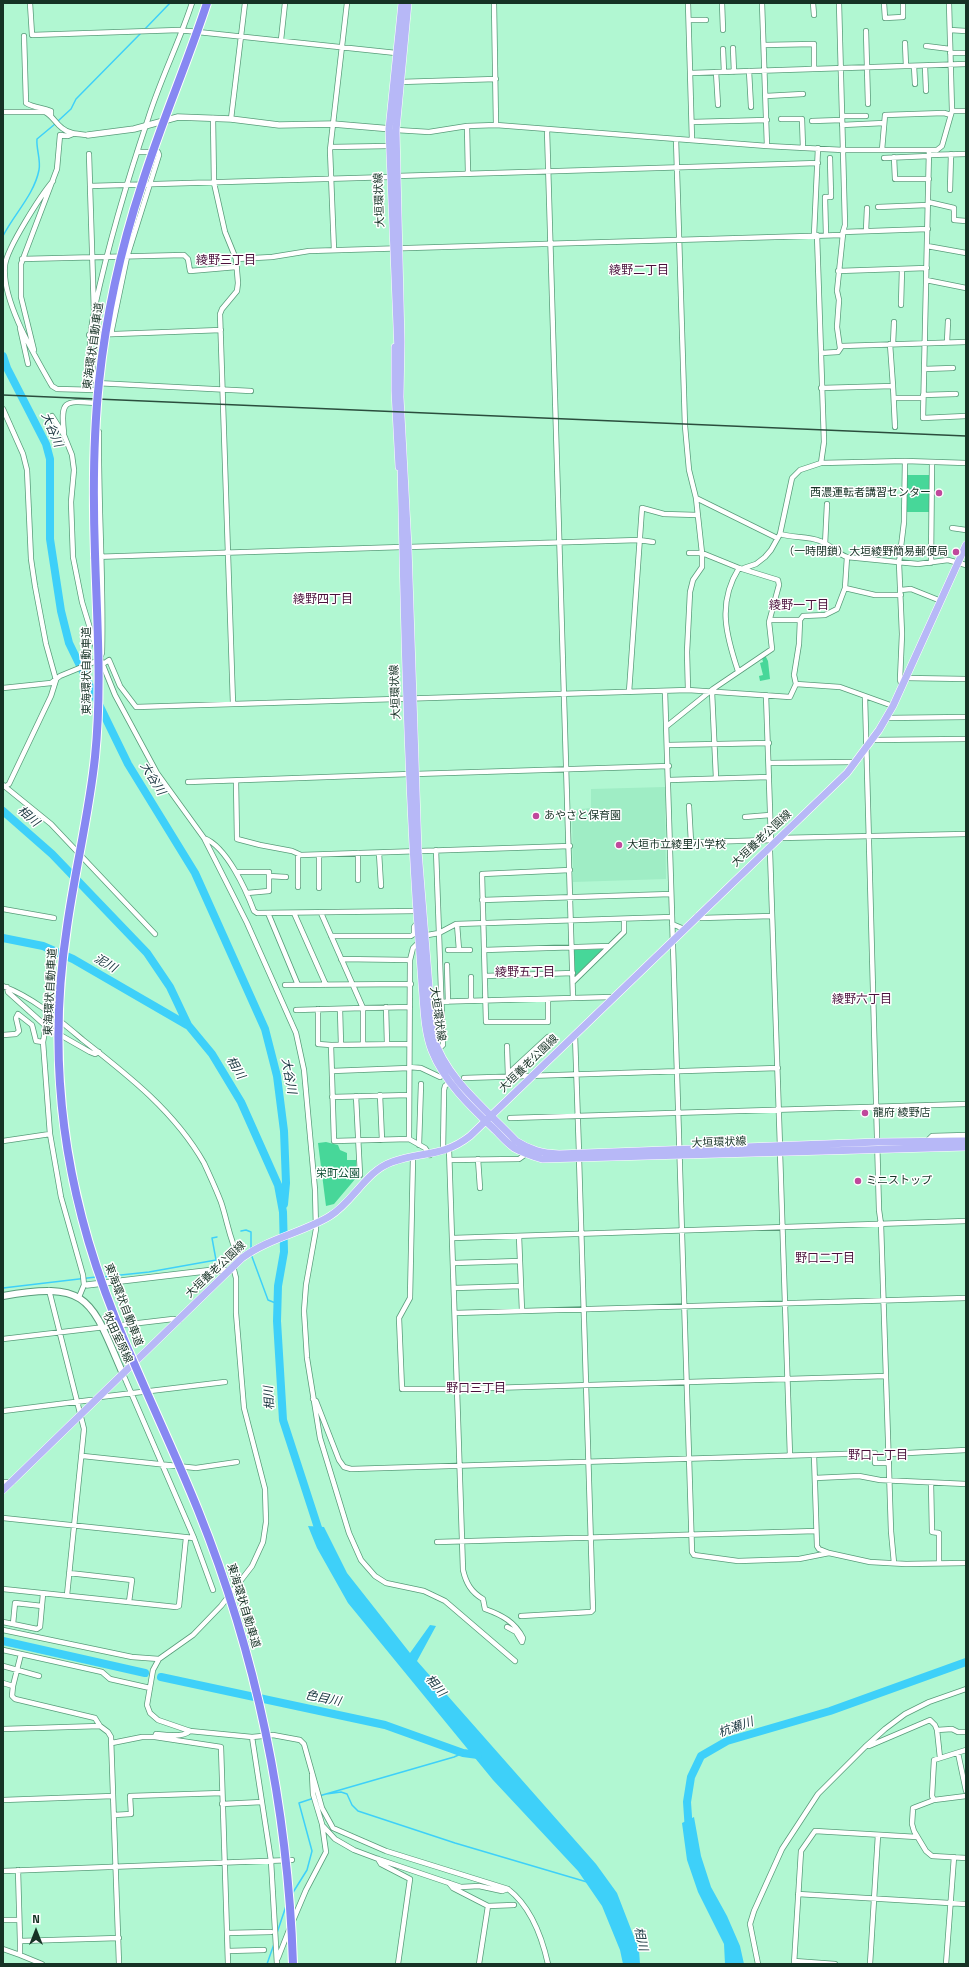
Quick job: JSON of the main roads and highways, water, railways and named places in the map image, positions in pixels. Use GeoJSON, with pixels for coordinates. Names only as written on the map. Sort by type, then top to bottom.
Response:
{"type":"FeatureCollection","features":[{"type":"Feature","properties":{"kind":"highway","name":"東海環状自動車道"},"geometry":{"type":"LineString","coordinates":[[207,3],[132,215],[116,280],[103,349],[93,467],[99,645],[98,724],[91,791],[71,902],[62,965],[59,1029],[59,1072],[68,1155],[89,1245],[113,1312],[210,1540],[233,1606],[253,1678],[269,1749],[281,1823],[290,1904],[293,1964]]}},
{"type":"Feature","properties":{"kind":"main road","name":"大垣環状線"},"geometry":{"type":"LineString","coordinates":[[394,176],[389,146],[389,129],[402,3]]}},
{"type":"Feature","properties":{"kind":"main road","name":"大垣環状線"},"geometry":{"type":"LineString","coordinates":[[408,3],[396,130],[394,176],[400,397],[412,774],[416,851],[428,1038],[437,1062],[450,1082],[512,1147],[526,1154],[542,1158],[966,1142]]}},
{"type":"Feature","properties":{"kind":"main road"},"geometry":{"type":"LineString","coordinates":[[399,342],[406,424],[403,471]]}},
{"type":"Feature","properties":{"kind":"main road","name":"大垣養老公園線"},"geometry":{"type":"LineString","coordinates":[[3,1490],[241,1259],[266,1243],[315,1224],[331,1216],[344,1205],[382,1166],[392,1162],[430,1155],[459,1145],[486,1121],[857,762],[873,740],[893,706],[966,545]]}},
{"type":"Feature","properties":{"kind":"main road","name":"大垣環状線"},"geometry":{"type":"LineString","coordinates":[[416,851],[418,922],[430,1002],[433,1036],[441,1059],[457,1080],[516,1140],[528,1148],[544,1153],[579,1156]]}},
{"type":"Feature","properties":{"kind":"main road","name":"大垣環状線"},"geometry":{"type":"LineString","coordinates":[[878,1146],[927,1141],[966,1142]]}},
{"type":"Feature","properties":{"kind":"main road","name":"牧田室原線"},"geometry":{"type":"LineString","coordinates":[[3,1296],[49,1290],[63,1291],[79,1297],[97,1315],[123,1374]]}},
{"type":"Feature","properties":{"kind":"water"},"geometry":{"type":"Polygon","coordinates":[[[308,1526],[324,1527],[347,1573],[410,1653],[430,1625],[436,1626],[417,1661],[596,1864],[617,1893],[639,1950],[640,1964],[623,1964],[620,1950],[602,1906],[578,1871],[493,1780],[348,1603],[317,1548],[308,1526]]]}},
{"type":"Feature","properties":{"kind":"water"},"geometry":{"type":"Polygon","coordinates":[[[694,1817],[701,1856],[711,1887],[727,1916],[740,1946],[744,1964],[725,1964],[724,1944],[698,1892],[687,1860],[682,1823],[694,1817]]]}},
{"type":"Feature","properties":{"kind":"waterway"},"geometry":{"type":"LineString","coordinates":[[144,30],[170,3]]}},
{"type":"Feature","properties":{"kind":"waterway"},"geometry":{"type":"LineString","coordinates":[[58,121],[71,109],[76,99],[141,33]]}},
{"type":"Feature","properties":{"kind":"waterway"},"geometry":{"type":"LineString","coordinates":[[3,236],[33,188],[39,170],[37,139],[55,124]]}},
{"type":"Feature","properties":{"kind":"waterway","name":"大谷川"},"geometry":{"type":"LineString","coordinates":[[3,356],[7,368],[46,444],[50,459],[50,539],[61,611],[69,643],[128,764],[195,873],[265,1029],[277,1076],[284,1131],[286,1183],[284,1204]]}},
{"type":"Feature","properties":{"kind":"waterway","name":"相川"},"geometry":{"type":"LineString","coordinates":[[3,811],[52,854],[147,953],[170,987],[188,1025],[212,1054],[241,1102],[278,1185],[283,1212],[284,1252],[278,1286],[277,1321],[283,1420],[321,1537]]}},
{"type":"Feature","properties":{"kind":"waterway","name":"泥川"},"geometry":{"type":"LineString","coordinates":[[3,938],[43,946],[73,959],[187,1025]]}},
{"type":"Feature","properties":{"kind":"waterway"},"geometry":{"type":"LineString","coordinates":[[241,1231],[246,1230],[251,1232],[251,1248]]}},
{"type":"Feature","properties":{"kind":"waterway"},"geometry":{"type":"LineString","coordinates":[[102,1277],[149,1272],[216,1260],[212,1238],[217,1237]]}},
{"type":"Feature","properties":{"kind":"waterway"},"geometry":{"type":"LineString","coordinates":[[251,1254],[268,1300],[278,1304]]}},
{"type":"Feature","properties":{"kind":"waterway"},"geometry":{"type":"LineString","coordinates":[[3,1288],[96,1277]]}},
{"type":"Feature","properties":{"kind":"waterway","name":"色目川"},"geometry":{"type":"LineString","coordinates":[[3,1641],[145,1673]]}},
{"type":"Feature","properties":{"kind":"waterway","name":"杭瀬川"},"geometry":{"type":"LineString","coordinates":[[689,1831],[687,1802],[691,1777],[701,1756],[727,1741],[830,1711],[966,1662]]}},
{"type":"Feature","properties":{"kind":"waterway","name":"色目川"},"geometry":{"type":"LineString","coordinates":[[161,1677],[385,1725],[463,1753],[478,1755]]}},
{"type":"Feature","properties":{"kind":"waterway"},"geometry":{"type":"LineString","coordinates":[[319,1796],[454,1757],[463,1753]]}},
{"type":"Feature","properties":{"kind":"waterway"},"geometry":{"type":"LineString","coordinates":[[326,1794],[341,1792],[347,1794],[352,1805],[358,1811],[455,1843],[587,1882]]}},
{"type":"Feature","properties":{"kind":"waterway"},"geometry":{"type":"LineString","coordinates":[[292,1894],[307,1870],[312,1851],[299,1803],[314,1798]]}},
{"type":"Feature","properties":{"kind":"waterway"},"geometry":{"type":"LineString","coordinates":[[277,1933],[286,1906]]}},
{"type":"Feature","properties":{"kind":"waterway"},"geometry":{"type":"LineString","coordinates":[[267,1964],[274,1944]]}},
{"type":"Feature","properties":{"kind":"railway"},"geometry":{"type":"LineString","coordinates":[[3,395],[966,436]]}},
{"type":"Feature","properties":{"kind":"place","name":"西濃運転者講習センター"},"geometry":{"type":"Point","coordinates":[939,493]}},
{"type":"Feature","properties":{"kind":"place","name":"（一時閉鎖）大垣綾野簡易郵便局"},"geometry":{"type":"Point","coordinates":[956,552]}},
{"type":"Feature","properties":{"kind":"place","name":"あやさと保育園"},"geometry":{"type":"Point","coordinates":[536,816]}},
{"type":"Feature","properties":{"kind":"place","name":"大垣市立綾里小学校"},"geometry":{"type":"Point","coordinates":[619,845]}},
{"type":"Feature","properties":{"kind":"place","name":"龍府 綾野店"},"geometry":{"type":"Point","coordinates":[865,1113]}},
{"type":"Feature","properties":{"kind":"place","name":"ミニストップ"},"geometry":{"type":"Point","coordinates":[858,1181]}},
{"type":"Feature","properties":{"kind":"district","name":"綾野三丁目"},"geometry":{"type":"Point","coordinates":[226,261]}},
{"type":"Feature","properties":{"kind":"district","name":"綾野二丁目"},"geometry":{"type":"Point","coordinates":[639,271]}},
{"type":"Feature","properties":{"kind":"district","name":"綾野四丁目"},"geometry":{"type":"Point","coordinates":[323,600]}},
{"type":"Feature","properties":{"kind":"district","name":"綾野一丁目"},"geometry":{"type":"Point","coordinates":[799,606]}},
{"type":"Feature","properties":{"kind":"district","name":"綾野五丁目"},"geometry":{"type":"Point","coordinates":[525,973]}},
{"type":"Feature","properties":{"kind":"district","name":"綾野六丁目"},"geometry":{"type":"Point","coordinates":[862,1000]}},
{"type":"Feature","properties":{"kind":"district","name":"野口二丁目"},"geometry":{"type":"Point","coordinates":[825,1259]}},
{"type":"Feature","properties":{"kind":"district","name":"野口三丁目"},"geometry":{"type":"Point","coordinates":[476,1389]}},
{"type":"Feature","properties":{"kind":"district","name":"野口一丁目"},"geometry":{"type":"Point","coordinates":[878,1456]}},
{"type":"Feature","properties":{"kind":"park label","name":"栄町公園"},"geometry":{"type":"Point","coordinates":[338,1174]}}]}
